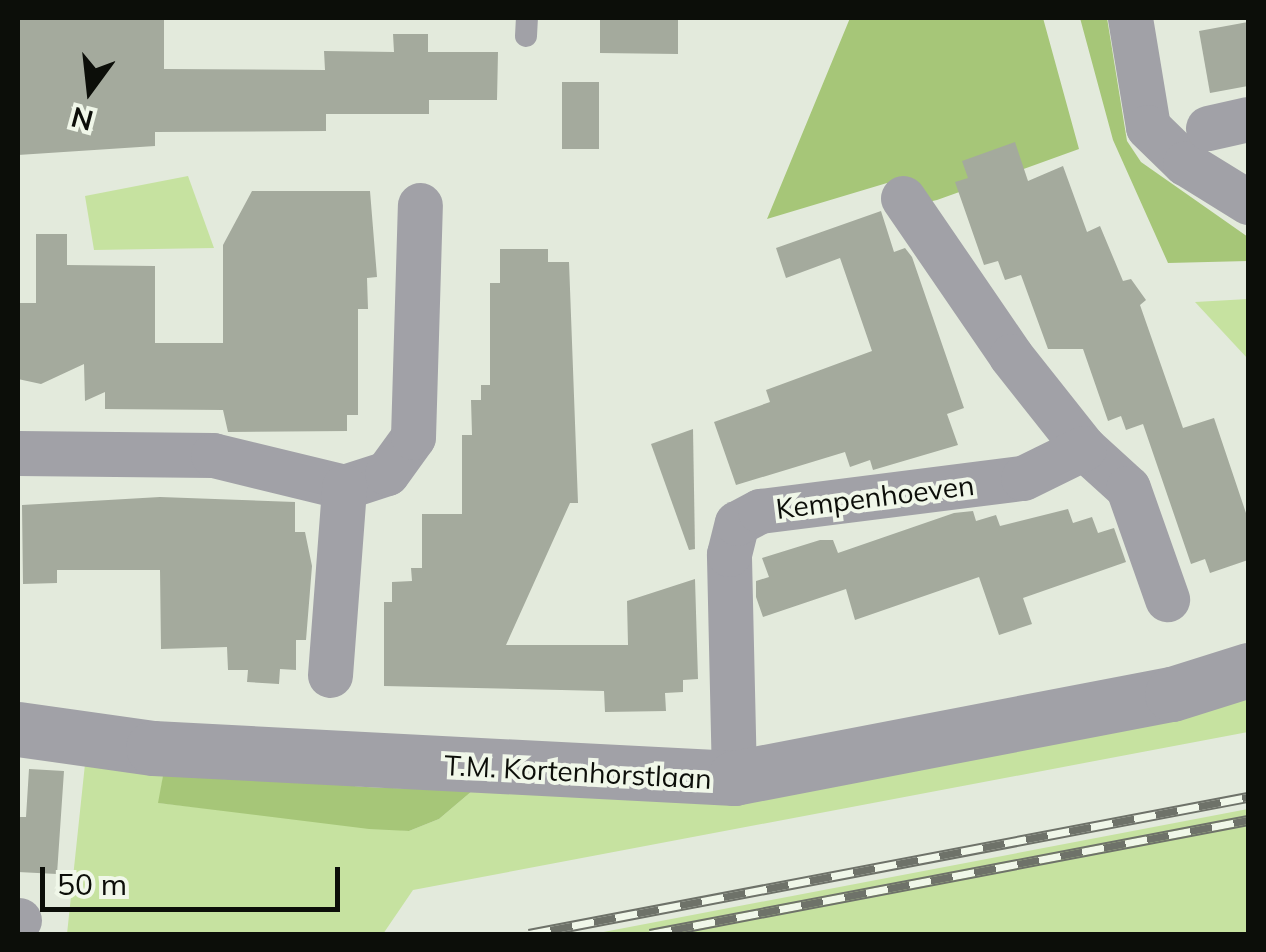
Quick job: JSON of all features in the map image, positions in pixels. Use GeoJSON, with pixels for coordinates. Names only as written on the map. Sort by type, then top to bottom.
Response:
{"type":"FeatureCollection","features":[{"type":"Feature","properties":{"kind":"street"},"geometry":{"type":"LineString","coordinates":[[1130,18],[1148,126],[1185,163],[1248,202]]}},
{"type":"Feature","properties":{"kind":"street"},"geometry":{"type":"LineString","coordinates":[[903,198],[954,282],[1084,448],[1128,488],[1167,599]]}},
{"type":"Feature","properties":{"kind":"street"},"geometry":{"type":"LineString","coordinates":[[18,453],[213,455],[344,487],[386,474],[414,437],[420,205]]}},
{"type":"Feature","properties":{"kind":"street","name":"Kempenhoeven"},"geometry":{"type":"LineString","coordinates":[[734,778],[728,554],[737,523],[760,511],[1024,478],[1084,448]]}},
{"type":"Feature","properties":{"kind":"street"},"geometry":{"type":"LineString","coordinates":[[330,675],[344,487]]}},
{"type":"Feature","properties":{"kind":"street","name":"T.M. Kortenhorstlaan"},"geometry":{"type":"LineString","coordinates":[[18,730],[154,748],[734,778],[1172,694],[1248,670]]}},
{"type":"Feature","properties":{"kind":"green space"},"geometry":{"type":"Polygon","coordinates":[[[850,18],[1043,18],[1079,149],[937,200],[901,208],[887,183],[767,219],[850,18]]]}},
{"type":"Feature","properties":{"kind":"green space"},"geometry":{"type":"Polygon","coordinates":[[[1080,18],[1107,18],[1127,141],[1141,162],[1248,237],[1248,261],[1168,263],[1113,140],[1080,18]]]}},
{"type":"Feature","properties":{"kind":"green space"},"geometry":{"type":"Polygon","coordinates":[[[188,176],[214,248],[94,250],[85,196],[188,176]]]}},
{"type":"Feature","properties":{"kind":"green space"},"geometry":{"type":"Polygon","coordinates":[[[1248,299],[1248,359],[1195,302],[1248,299]]]}},
{"type":"Feature","properties":{"kind":"green space"},"geometry":{"type":"Polygon","coordinates":[[[1248,690],[1248,732],[413,890],[383,934],[67,934],[85,764],[164,770],[159,803],[409,831],[439,819],[472,791],[1248,690]]]}},
{"type":"Feature","properties":{"kind":"green space"},"geometry":{"type":"Polygon","coordinates":[[[164,770],[366,787],[472,791],[439,819],[409,831],[369,829],[158,803],[164,770]]]}},
{"type":"Feature","properties":{"kind":"green space"},"geometry":{"type":"Polygon","coordinates":[[[1248,809],[1248,934],[593,934],[1248,809]]]}},
{"type":"Feature","properties":{"kind":"building"},"geometry":{"type":"Polygon","coordinates":[[[18,18],[164,18],[164,69],[325,70],[324,51],[394,52],[393,34],[428,34],[428,52],[498,52],[497,100],[429,100],[429,114],[326,114],[326,131],[155,132],[155,146],[18,155],[18,18]]]}},
{"type":"Feature","properties":{"kind":"building"},"geometry":{"type":"Polygon","coordinates":[[[600,18],[678,18],[678,54],[600,53],[600,18]]]}},
{"type":"Feature","properties":{"kind":"building"},"geometry":{"type":"Polygon","coordinates":[[[1248,22],[1248,86],[1210,93],[1199,31],[1248,22]]]}},
{"type":"Feature","properties":{"kind":"building"},"geometry":{"type":"Polygon","coordinates":[[[562,82],[599,82],[599,149],[562,149],[562,82]]]}},
{"type":"Feature","properties":{"kind":"building"},"geometry":{"type":"Polygon","coordinates":[[[1015,142],[1028,181],[1063,166],[1087,232],[1100,226],[1123,281],[1131,279],[1146,300],[1140,305],[1183,428],[1214,418],[1248,519],[1248,560],[1210,573],[1205,559],[1191,564],[1143,424],[1126,430],[1121,416],[1108,421],[1083,349],[1048,349],[1021,275],[1005,280],[998,261],[984,265],[955,182],[968,178],[962,161],[1015,142]]]}},
{"type":"Feature","properties":{"kind":"building"},"geometry":{"type":"Polygon","coordinates":[[[252,191],[370,191],[377,277],[367,278],[368,309],[358,309],[358,415],[347,415],[347,431],[228,432],[223,410],[105,409],[105,392],[85,401],[84,364],[41,384],[18,379],[18,303],[36,303],[36,234],[67,234],[67,265],[155,266],[155,343],[223,343],[223,245],[252,191]]]}},
{"type":"Feature","properties":{"kind":"building"},"geometry":{"type":"Polygon","coordinates":[[[881,211],[894,252],[905,248],[912,257],[964,408],[947,414],[958,445],[873,470],[870,460],[850,467],[845,452],[736,485],[714,422],[770,402],[766,390],[872,351],[840,258],[786,278],[776,248],[881,211]]]}},
{"type":"Feature","properties":{"kind":"building"},"geometry":{"type":"Polygon","coordinates":[[[500,249],[548,249],[548,262],[569,262],[578,503],[570,503],[506,645],[628,645],[627,601],[695,579],[698,679],[683,680],[683,692],[665,693],[666,711],[605,712],[604,691],[384,686],[384,602],[392,602],[392,582],[412,581],[411,568],[422,568],[422,514],[462,514],[462,435],[472,435],[471,400],[481,400],[481,385],[490,385],[490,283],[500,283],[500,249]]]}},
{"type":"Feature","properties":{"kind":"building"},"geometry":{"type":"Polygon","coordinates":[[[693,429],[695,549],[689,550],[651,444],[693,429]]]}},
{"type":"Feature","properties":{"kind":"building"},"geometry":{"type":"Polygon","coordinates":[[[160,497],[295,502],[295,532],[305,532],[312,566],[306,640],[296,640],[296,670],[280,669],[279,684],[247,682],[248,670],[228,670],[227,647],[161,649],[160,570],[57,570],[57,583],[23,584],[22,505],[160,497]]]}},
{"type":"Feature","properties":{"kind":"building"},"geometry":{"type":"Polygon","coordinates":[[[1068,509],[1073,523],[1092,517],[1098,533],[1114,528],[1126,562],[1023,598],[1032,624],[999,635],[979,577],[855,620],[846,589],[763,617],[756,597],[756,581],[769,577],[762,558],[820,540],[833,540],[838,553],[954,513],[973,511],[976,521],[996,515],[1000,526],[1068,509]]]}},
{"type":"Feature","properties":{"kind":"building"},"geometry":{"type":"Polygon","coordinates":[[[29,769],[64,771],[57,874],[18,872],[18,817],[26,817],[29,769]]]}},
{"type":"Feature","properties":{"kind":"railway"},"geometry":{"type":"LineString","coordinates":[[529,934],[1248,797]]}},
{"type":"Feature","properties":{"kind":"railway"},"geometry":{"type":"LineString","coordinates":[[650,934],[1248,820]]}}]}
